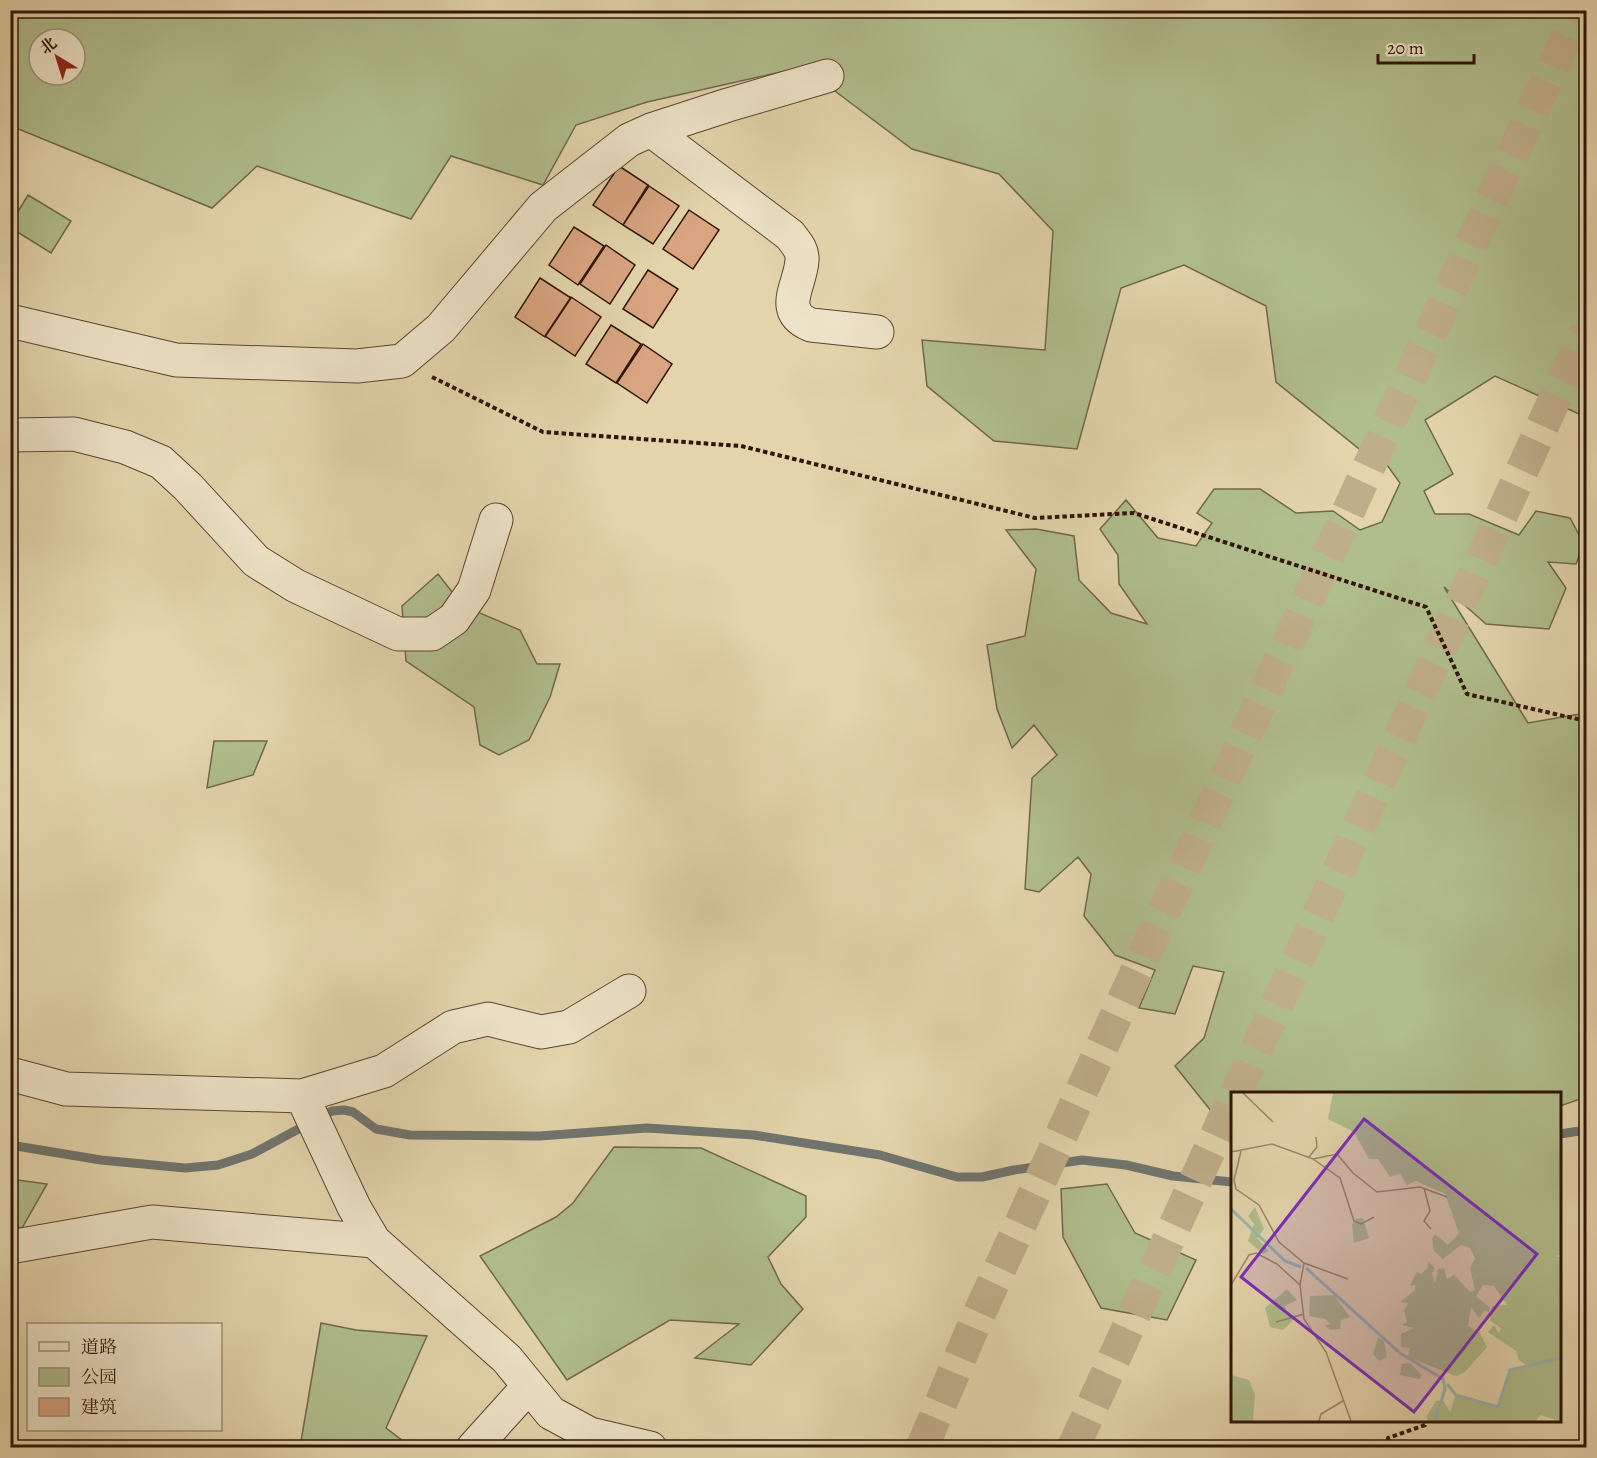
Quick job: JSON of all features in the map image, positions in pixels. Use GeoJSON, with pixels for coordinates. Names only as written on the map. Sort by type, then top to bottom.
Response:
{"type":"FeatureCollection","features":[{"type":"Feature","properties":{"kind":"street"},"geometry":{"type":"LineString","coordinates":[[10,321],[176,360],[357,366],[402,362],[441,328],[543,207],[629,140],[651,130],[827,76]]}},
{"type":"Feature","properties":{"kind":"street"},"geometry":{"type":"LineString","coordinates":[[651,130],[790,235],[800,248],[802,259],[792,299],[793,308],[801,321],[811,325],[878,332]]}},
{"type":"Feature","properties":{"kind":"street"},"geometry":{"type":"LineString","coordinates":[[10,435],[74,434],[125,447],[161,462],[188,487],[256,561],[296,586],[398,634],[432,634],[454,619],[474,590],[496,520]]}},
{"type":"Feature","properties":{"kind":"street"},"geometry":{"type":"LineString","coordinates":[[10,1074],[66,1089],[307,1107],[384,1071],[453,1027],[488,1019],[541,1032],[569,1027],[629,991]]}},
{"type":"Feature","properties":{"kind":"street"},"geometry":{"type":"LineString","coordinates":[[307,1107],[354,1207],[374,1241],[507,1359],[551,1413],[590,1434],[650,1448]]}},
{"type":"Feature","properties":{"kind":"street"},"geometry":{"type":"LineString","coordinates":[[10,1247],[152,1222],[374,1241]]}},
{"type":"Feature","properties":{"kind":"street"},"geometry":{"type":"LineString","coordinates":[[473,1448],[529,1386]]}},
{"type":"Feature","properties":{"kind":"path"},"geometry":{"type":"LineString","coordinates":[[402,362],[543,432],[741,446],[1035,518],[1134,513],[1426,607],[1467,694],[1587,721]]}},
{"type":"Feature","properties":{"kind":"path"},"geometry":{"type":"LineString","coordinates":[[1388,1448],[1389,1438],[1425,1425],[1426,1422]]}},
{"type":"Feature","properties":{"kind":"green space"},"geometry":{"type":"Polygon","coordinates":[[[10,11],[1586,11],[1586,415],[1579,414],[1495,376],[1425,420],[1453,474],[1424,491],[1435,514],[1469,514],[1519,535],[1536,511],[1570,518],[1584,544],[1576,564],[1548,562],[1566,588],[1549,629],[1486,624],[1444,587],[1528,723],[1586,713],[1586,1097],[1561,1106],[1561,1092],[1231,1092],[1231,1136],[1175,1066],[1204,1038],[1224,972],[1193,966],[1175,1014],[1139,1008],[1155,970],[1115,955],[1084,916],[1091,874],[1078,857],[1039,892],[1025,889],[1032,778],[1057,755],[1034,725],[1012,748],[997,709],[987,645],[1025,636],[1036,569],[1006,530],[1036,529],[1074,536],[1079,580],[1111,613],[1147,624],[1119,584],[1118,555],[1100,529],[1126,500],[1158,538],[1196,546],[1212,523],[1197,513],[1214,489],[1260,489],[1296,513],[1333,511],[1360,530],[1382,522],[1400,483],[1377,451],[1368,456],[1276,382],[1266,306],[1184,265],[1121,288],[1077,449],[994,441],[927,386],[922,340],[1045,350],[1053,231],[999,174],[912,149],[803,67],[647,102],[576,125],[543,185],[451,156],[411,219],[257,166],[212,208],[11,126],[10,11]]]}},
{"type":"Feature","properties":{"kind":"green space"},"geometry":{"type":"Polygon","coordinates":[[[28,195],[71,221],[51,253],[11,228],[11,223],[28,195]]]}},
{"type":"Feature","properties":{"kind":"green space"},"geometry":{"type":"Polygon","coordinates":[[[438,574],[463,606],[520,630],[537,664],[560,664],[550,697],[529,740],[499,755],[480,745],[474,707],[406,661],[402,606],[438,574]]]}},
{"type":"Feature","properties":{"kind":"green space"},"geometry":{"type":"Polygon","coordinates":[[[214,741],[267,741],[253,775],[207,788],[214,741]]]}},
{"type":"Feature","properties":{"kind":"green space"},"geometry":{"type":"Polygon","coordinates":[[[614,1147],[701,1148],[806,1196],[806,1217],[768,1257],[781,1284],[803,1309],[751,1365],[695,1358],[739,1324],[670,1320],[567,1380],[480,1256],[556,1217],[573,1203],[614,1147]]]}},
{"type":"Feature","properties":{"kind":"green space"},"geometry":{"type":"Polygon","coordinates":[[[10,1179],[47,1184],[22,1228],[11,1225],[10,1179]]]}},
{"type":"Feature","properties":{"kind":"green space"},"geometry":{"type":"Polygon","coordinates":[[[1107,1184],[1135,1233],[1196,1260],[1167,1320],[1101,1308],[1063,1237],[1061,1189],[1107,1184]]]}},
{"type":"Feature","properties":{"kind":"green space"},"geometry":{"type":"Polygon","coordinates":[[[321,1323],[356,1330],[427,1336],[386,1428],[411,1447],[300,1447],[321,1323]]]}},
{"type":"Feature","properties":{"kind":"building"},"geometry":{"type":"Polygon","coordinates":[[[619,166],[648,185],[623,225],[593,205],[619,166]]]}},
{"type":"Feature","properties":{"kind":"building"},"geometry":{"type":"Polygon","coordinates":[[[649,186],[679,206],[653,244],[623,225],[649,186]]]}},
{"type":"Feature","properties":{"kind":"building"},"geometry":{"type":"Polygon","coordinates":[[[689,210],[719,230],[693,269],[663,249],[689,210]]]}},
{"type":"Feature","properties":{"kind":"building"},"geometry":{"type":"Polygon","coordinates":[[[574,227],[604,246],[578,285],[549,265],[574,227]]]}},
{"type":"Feature","properties":{"kind":"building"},"geometry":{"type":"Polygon","coordinates":[[[606,245],[635,265],[610,304],[580,284],[606,245]]]}},
{"type":"Feature","properties":{"kind":"building"},"geometry":{"type":"Polygon","coordinates":[[[648,270],[678,289],[653,328],[623,309],[648,270]]]}},
{"type":"Feature","properties":{"kind":"building"},"geometry":{"type":"Polygon","coordinates":[[[540,278],[571,298],[545,337],[515,317],[540,278]]]}},
{"type":"Feature","properties":{"kind":"building"},"geometry":{"type":"Polygon","coordinates":[[[571,297],[601,317],[575,356],[545,336],[571,297]]]}},
{"type":"Feature","properties":{"kind":"building"},"geometry":{"type":"Polygon","coordinates":[[[611,325],[641,344],[616,383],[586,364],[611,325]]]}},
{"type":"Feature","properties":{"kind":"building"},"geometry":{"type":"Polygon","coordinates":[[[643,344],[672,364],[647,403],[617,383],[643,344]]]}},
{"type":"Feature","properties":{"kind":"waterway"},"geometry":{"type":"LineString","coordinates":[[10,1145],[101,1160],[185,1168],[218,1165],[252,1154],[332,1111],[344,1110],[353,1112],[376,1129],[410,1135],[540,1136],[647,1128],[754,1135],[880,1155],[957,1177],[982,1177],[1082,1160],[1126,1165],[1173,1176],[1231,1182]]}},
{"type":"Feature","properties":{"kind":"waterway"},"geometry":{"type":"LineString","coordinates":[[1561,1134],[1586,1130]]}},
{"type":"Feature","properties":{"kind":"tunnel"},"geometry":{"type":"LineString","coordinates":[[922,1448],[973,1327],[1579,10]]}},
{"type":"Feature","properties":{"kind":"tunnel"},"geometry":{"type":"LineString","coordinates":[[1237,1092],[1586,331]]}},
{"type":"Feature","properties":{"kind":"tunnel"},"geometry":{"type":"LineString","coordinates":[[1073,1448],[1231,1103]]}}]}
